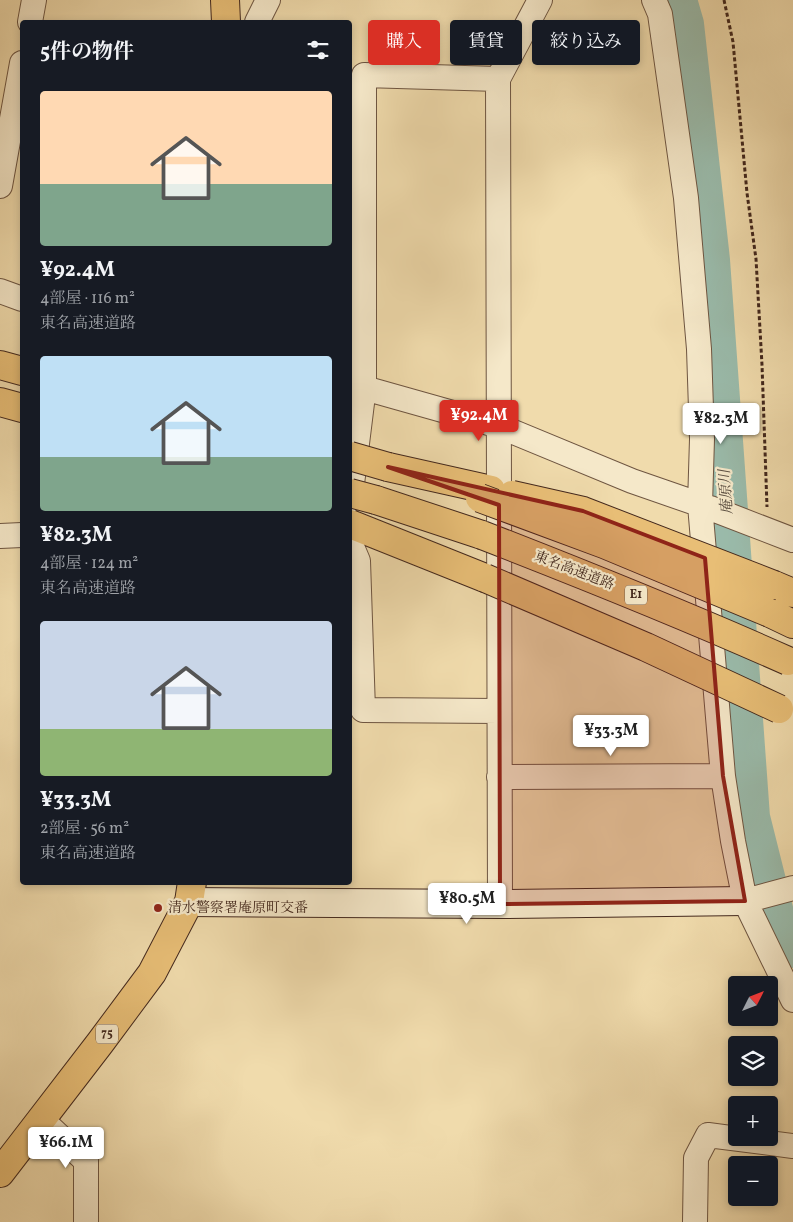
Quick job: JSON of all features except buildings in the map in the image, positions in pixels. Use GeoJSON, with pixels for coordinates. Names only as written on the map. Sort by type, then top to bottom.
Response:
{"type":"FeatureCollection","features":[{"type":"Feature","properties":{"kind":"main road"},"geometry":{"type":"LineString","coordinates":[[225,0],[226,20]]}},
{"type":"Feature","properties":{"kind":"main road"},"geometry":{"type":"LineString","coordinates":[[0,365],[20,370]]}},
{"type":"Feature","properties":{"kind":"main road"},"geometry":{"type":"LineString","coordinates":[[0,402],[20,407]]}},
{"type":"Feature","properties":{"kind":"main road"},"geometry":{"type":"LineString","coordinates":[[352,457],[486,494],[583,511],[783,589]]}},
{"type":"Feature","properties":{"kind":"main road"},"geometry":{"type":"LineString","coordinates":[[486,494],[782,618]]}},
{"type":"Feature","properties":{"kind":"main road","name":"東名高速道路"},"geometry":{"type":"LineString","coordinates":[[358,498],[482,535],[625,591],[790,662]]}},
{"type":"Feature","properties":{"kind":"main road"},"geometry":{"type":"LineString","coordinates":[[356,533],[485,578],[646,647],[786,713]]}},
{"type":"Feature","properties":{"kind":"main road","name":"75"},"geometry":{"type":"LineString","coordinates":[[0,1173],[8,1149],[41,1119],[152,973],[191,892]]}},
{"type":"Feature","properties":{"kind":"street"},"geometry":{"type":"LineString","coordinates":[[30,20],[34,0]]}},
{"type":"Feature","properties":{"kind":"street"},"geometry":{"type":"LineString","coordinates":[[258,20],[268,0]]}},
{"type":"Feature","properties":{"kind":"street"},"geometry":{"type":"LineString","coordinates":[[500,904],[498,79],[540,0]]}},
{"type":"Feature","properties":{"kind":"street"},"geometry":{"type":"LineString","coordinates":[[654,0],[660,14],[686,198],[699,349],[705,507],[723,776],[733,841],[751,900],[793,1000]]}},
{"type":"Feature","properties":{"kind":"street"},"geometry":{"type":"LineString","coordinates":[[0,186],[20,74]]}},
{"type":"Feature","properties":{"kind":"street"},"geometry":{"type":"LineString","coordinates":[[358,498],[357,386],[364,75],[498,79]]}},
{"type":"Feature","properties":{"kind":"street"},"geometry":{"type":"LineString","coordinates":[[0,291],[20,298]]}},
{"type":"Feature","properties":{"kind":"street"},"geometry":{"type":"LineString","coordinates":[[357,386],[498,426],[632,481],[793,540]]}},
{"type":"Feature","properties":{"kind":"street"},"geometry":{"type":"LineString","coordinates":[[356,533],[363,710],[499,711]]}},
{"type":"Feature","properties":{"kind":"street"},"geometry":{"type":"LineString","coordinates":[[0,536],[20,534]]}},
{"type":"Feature","properties":{"kind":"street"},"geometry":{"type":"LineString","coordinates":[[499,776],[723,776]]}},
{"type":"Feature","properties":{"kind":"street"},"geometry":{"type":"LineString","coordinates":[[191,892],[500,904],[751,900],[793,888]]}},
{"type":"Feature","properties":{"kind":"street"},"geometry":{"type":"LineString","coordinates":[[41,1119],[86,1161],[86,1222]]}},
{"type":"Feature","properties":{"kind":"street"},"geometry":{"type":"LineString","coordinates":[[695,1222],[696,1158],[708,1135],[793,1146]]}},
{"type":"Feature","properties":{"kind":"path"},"geometry":{"type":"LineString","coordinates":[[724,0],[733,42],[747,193],[756,259],[762,365],[765,529]]}},
{"type":"Feature","properties":{"kind":"highlighted area"},"geometry":{"type":"Polygon","coordinates":[[[388,467],[583,511],[705,558],[723,776],[745,901],[500,904],[499,505],[388,467]]]}},
{"type":"Feature","properties":{"kind":"waterway","name":"庵原川"},"geometry":{"type":"LineString","coordinates":[[678,0],[685,24],[711,260],[751,817],[777,921],[793,949]]}},
{"type":"Feature","properties":{"kind":"place","name":"清水警察署庵原町交番"},"geometry":{"type":"Point","coordinates":[158,908]}}]}
